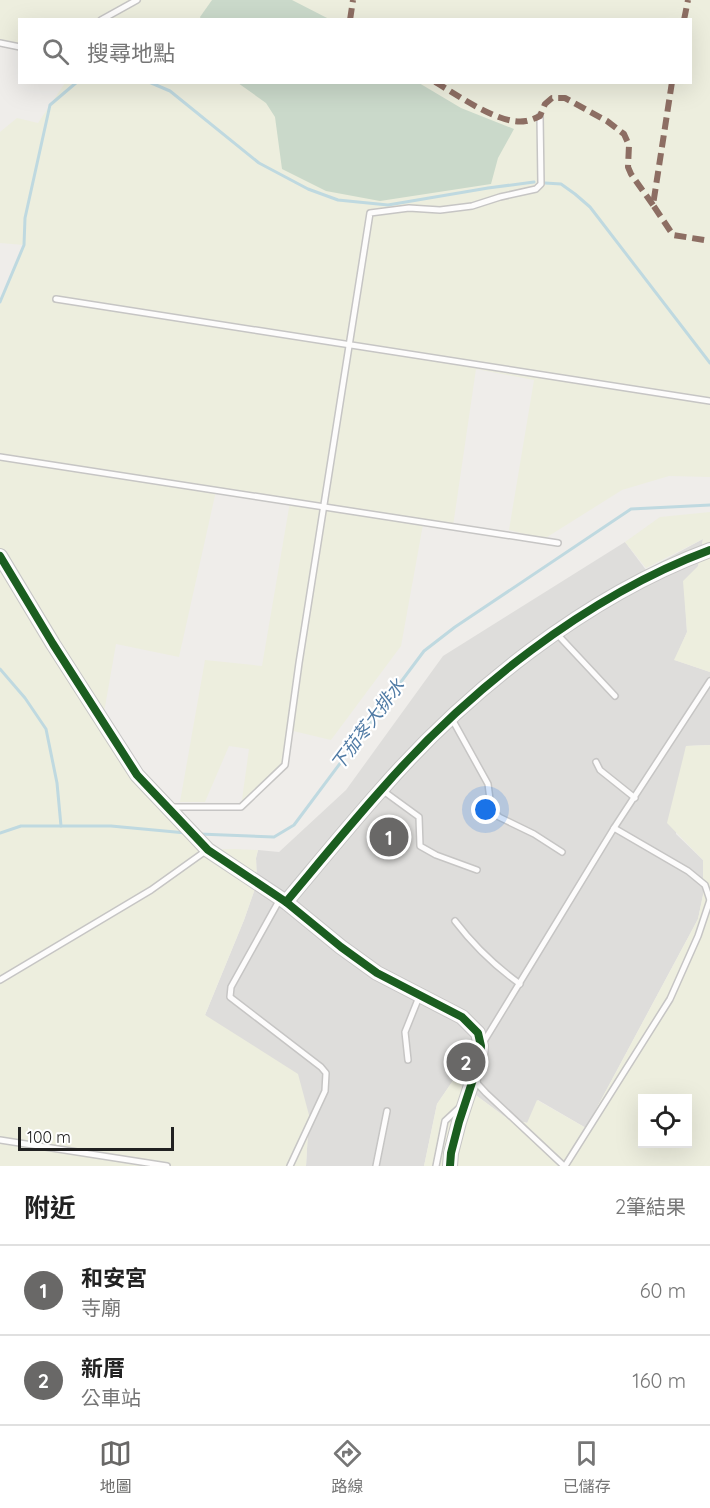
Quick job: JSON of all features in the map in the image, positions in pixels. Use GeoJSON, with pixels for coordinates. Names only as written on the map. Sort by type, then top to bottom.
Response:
{"type":"FeatureCollection","features":[{"type":"Feature","properties":{"kind":"street"},"geometry":{"type":"LineString","coordinates":[[284,900],[381,789],[451,717],[505,670],[556,632],[611,598],[678,562],[710,550]]}},
{"type":"Feature","properties":{"kind":"street"},"geometry":{"type":"LineString","coordinates":[[0,556],[53,644],[137,774],[208,849],[284,900],[376,973],[462,1017],[478,1033],[481,1046],[474,1079],[451,1153],[450,1166]]}},
{"type":"Feature","properties":{"kind":"lane"},"geometry":{"type":"LineString","coordinates":[[105,18],[137,0]]}},
{"type":"Feature","properties":{"kind":"lane"},"geometry":{"type":"LineString","coordinates":[[0,43],[18,47]]}},
{"type":"Feature","properties":{"kind":"lane"},"geometry":{"type":"LineString","coordinates":[[166,807],[241,807],[285,765],[370,213],[409,208],[440,210],[472,206],[536,189],[541,184],[540,116]]}},
{"type":"Feature","properties":{"kind":"lane"},"geometry":{"type":"LineString","coordinates":[[56,299],[710,401]]}},
{"type":"Feature","properties":{"kind":"lane"},"geometry":{"type":"LineString","coordinates":[[0,457],[558,543]]}},
{"type":"Feature","properties":{"kind":"lane"},"geometry":{"type":"LineString","coordinates":[[556,632],[615,696]]}},
{"type":"Feature","properties":{"kind":"lane"},"geometry":{"type":"LineString","coordinates":[[481,1046],[614,828],[710,681]]}},
{"type":"Feature","properties":{"kind":"lane"},"geometry":{"type":"LineString","coordinates":[[451,717],[488,784],[491,807],[499,817],[534,834],[562,852]]}},
{"type":"Feature","properties":{"kind":"lane"},"geometry":{"type":"LineString","coordinates":[[596,762],[600,770],[635,798]]}},
{"type":"Feature","properties":{"kind":"lane"},"geometry":{"type":"LineString","coordinates":[[381,789],[419,817],[420,846],[436,855],[477,870]]}},
{"type":"Feature","properties":{"kind":"lane"},"geometry":{"type":"LineString","coordinates":[[474,1079],[564,1166],[670,999],[698,936],[710,900],[705,885],[688,871],[614,828]]}},
{"type":"Feature","properties":{"kind":"lane"},"geometry":{"type":"LineString","coordinates":[[0,980],[151,890],[208,849]]}},
{"type":"Feature","properties":{"kind":"lane"},"geometry":{"type":"LineString","coordinates":[[284,900],[231,987],[230,997],[326,1073],[325,1091],[290,1166]]}},
{"type":"Feature","properties":{"kind":"lane"},"geometry":{"type":"LineString","coordinates":[[455,921],[470,941],[520,984]]}},
{"type":"Feature","properties":{"kind":"lane"},"geometry":{"type":"LineString","coordinates":[[408,1060],[405,1032],[419,995]]}},
{"type":"Feature","properties":{"kind":"lane"},"geometry":{"type":"LineString","coordinates":[[436,1166],[445,1121],[467,1101]]}},
{"type":"Feature","properties":{"kind":"lane"},"geometry":{"type":"LineString","coordinates":[[376,1166],[387,1111]]}},
{"type":"Feature","properties":{"kind":"lane"},"geometry":{"type":"LineString","coordinates":[[0,1140],[167,1166]]}},
{"type":"Feature","properties":{"kind":"shaded area"},"geometry":{"type":"Polygon","coordinates":[[[703,539],[698,567],[684,581],[687,632],[675,660],[710,672],[710,745],[686,746],[676,834],[703,860],[703,895],[698,919],[586,1128],[538,1100],[528,1123],[508,1119],[454,1079],[437,1104],[424,1166],[306,1166],[309,1115],[205,1015],[257,883],[258,850],[279,852],[346,790],[443,656],[625,542],[646,570],[703,539]]]}},
{"type":"Feature","properties":{"kind":"green space"},"geometry":{"type":"Polygon","coordinates":[[[0,0],[710,0],[710,477],[669,476],[622,490],[544,539],[509,530],[534,380],[476,369],[453,526],[424,519],[401,646],[331,740],[289,730],[285,765],[241,807],[249,749],[229,746],[205,802],[180,802],[205,660],[262,666],[290,502],[216,491],[179,657],[116,644],[102,724],[199,850],[258,850],[257,883],[205,1015],[298,1074],[309,1115],[306,1166],[0,1166],[0,305],[24,245],[0,243],[0,132],[17,118],[38,123],[64,84],[692,84],[692,18],[18,18],[18,46],[0,42],[0,0]]]}},
{"type":"Feature","properties":{"kind":"green space"},"geometry":{"type":"Polygon","coordinates":[[[212,0],[292,0],[327,18],[200,18],[212,0]]]}},
{"type":"Feature","properties":{"kind":"green space"},"geometry":{"type":"Polygon","coordinates":[[[239,84],[421,84],[461,108],[514,129],[498,158],[491,184],[380,201],[326,191],[282,169],[275,117],[266,103],[239,84]]]}},
{"type":"Feature","properties":{"kind":"green space"},"geometry":{"type":"Polygon","coordinates":[[[710,512],[710,672],[674,660],[687,632],[683,581],[698,566],[703,539],[646,568],[625,542],[660,517],[710,512]]]}},
{"type":"Feature","properties":{"kind":"green space"},"geometry":{"type":"Polygon","coordinates":[[[710,745],[710,1166],[424,1166],[437,1104],[454,1079],[508,1119],[527,1123],[537,1100],[586,1128],[698,919],[703,895],[703,860],[667,823],[686,746],[710,745]]]}},
{"type":"Feature","properties":{"kind":"waterway"},"geometry":{"type":"LineString","coordinates":[[0,302],[24,245],[25,218],[50,105],[75,84]]}},
{"type":"Feature","properties":{"kind":"waterway"},"geometry":{"type":"LineString","coordinates":[[154,84],[170,91],[259,163],[308,189],[338,200],[388,205],[534,182]]}},
{"type":"Feature","properties":{"kind":"waterway"},"geometry":{"type":"LineString","coordinates":[[545,183],[561,184],[590,207],[710,363]]}},
{"type":"Feature","properties":{"kind":"waterway","name":"下茄苳大排水"},"geometry":{"type":"LineString","coordinates":[[199,834],[274,837],[294,825],[424,651],[455,627],[631,509],[710,505]]}},
{"type":"Feature","properties":{"kind":"waterway"},"geometry":{"type":"LineString","coordinates":[[0,669],[25,698],[46,729],[57,783],[61,826]]}},
{"type":"Feature","properties":{"kind":"waterway","name":"下茄苳大排水"},"geometry":{"type":"LineString","coordinates":[[0,833],[21,826],[111,826],[186,833]]}},
{"type":"Feature","properties":{"kind":"marked path"},"geometry":{"type":"LineString","coordinates":[[350,18],[353,0]]}},
{"type":"Feature","properties":{"kind":"marked path"},"geometry":{"type":"LineString","coordinates":[[684,18],[688,0]]}},
{"type":"Feature","properties":{"kind":"marked path"},"geometry":{"type":"LineString","coordinates":[[438,84],[479,108],[504,119],[532,120],[540,116],[545,104],[552,98],[565,98],[607,121],[624,134],[629,145],[628,167],[653,205]]}},
{"type":"Feature","properties":{"kind":"marked path"},"geometry":{"type":"LineString","coordinates":[[672,84],[653,205],[673,235],[710,241]]}},
{"type":"Feature","properties":{"kind":"cycle path"},"geometry":{"type":"LineString","coordinates":[[286,902],[356,818],[414,754],[490,683],[574,620],[618,593],[710,550]]}},
{"type":"Feature","properties":{"kind":"cycle path"},"geometry":{"type":"LineString","coordinates":[[0,556],[137,775],[208,850],[286,902],[377,973],[462,1017],[478,1033],[481,1046],[480,1058],[459,1122],[450,1166]]}},
{"type":"Feature","properties":{"kind":"place","name":"和安宮"},"geometry":{"type":"Point","coordinates":[389,837]}},
{"type":"Feature","properties":{"kind":"place","name":"新厝"},"geometry":{"type":"Point","coordinates":[466,1062]}}]}
